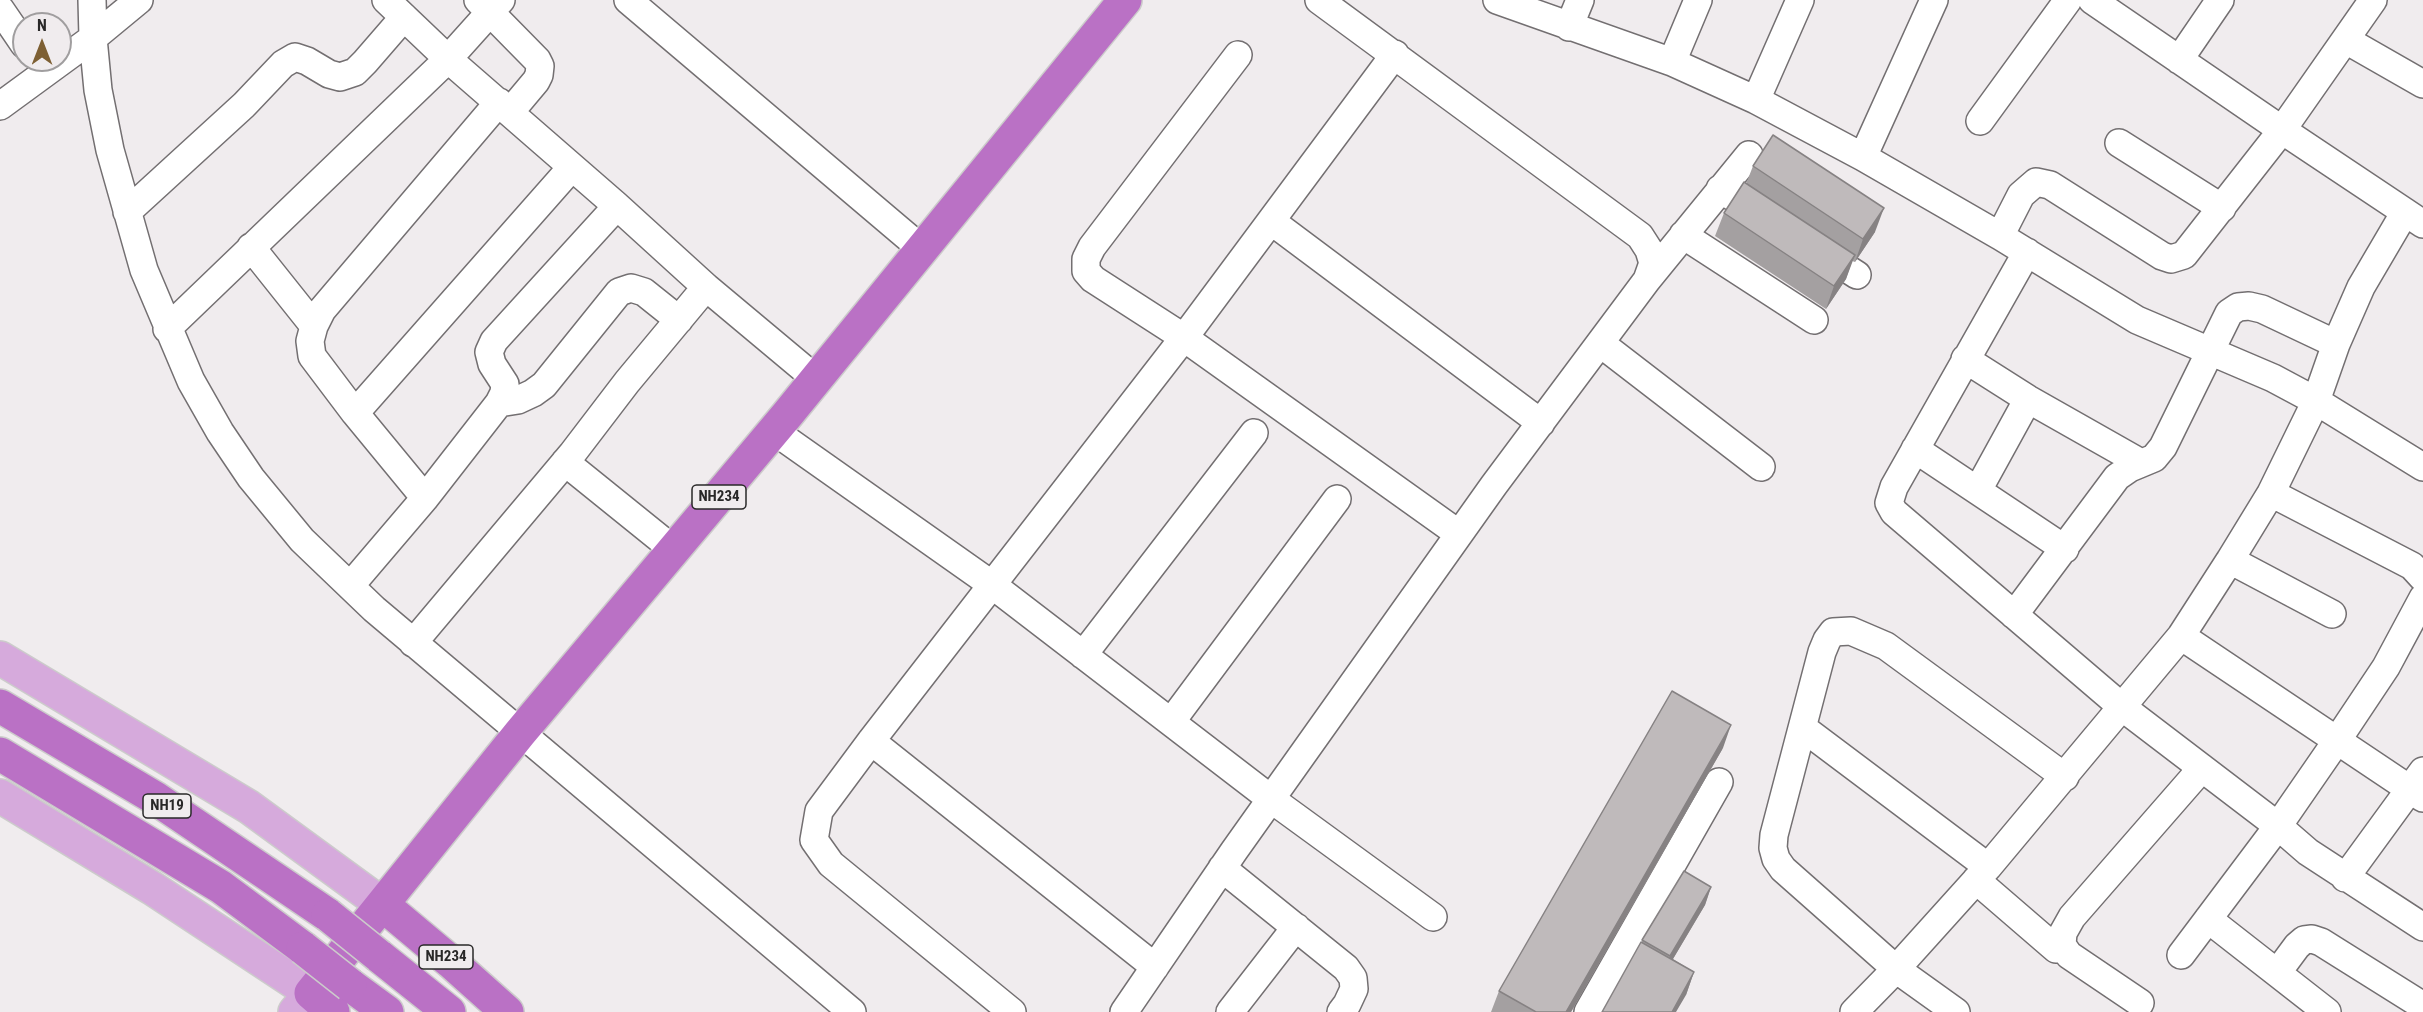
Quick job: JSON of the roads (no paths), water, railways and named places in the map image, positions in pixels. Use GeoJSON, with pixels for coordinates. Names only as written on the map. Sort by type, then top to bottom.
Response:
{"type":"FeatureCollection","features":[{"type":"Feature","properties":{"kind":"highway","name":"NH234"},"geometry":{"type":"LineString","coordinates":[[313,1006],[383,905],[520,734],[774,431],[1125,0]]}},
{"type":"Feature","properties":{"kind":"highway","name":"NH19"},"geometry":{"type":"LineString","coordinates":[[0,706],[155,798],[328,915],[449,1012]]}},
{"type":"Feature","properties":{"kind":"highway","name":"NH19"},"geometry":{"type":"LineString","coordinates":[[0,754],[221,887],[387,1012]]}},
{"type":"Feature","properties":{"kind":"highway","name":"NH234"},"geometry":{"type":"LineString","coordinates":[[383,905],[507,1012]]}},
{"type":"Feature","properties":{"kind":"main road"},"geometry":{"type":"LineString","coordinates":[[0,658],[249,807],[383,905]]}},
{"type":"Feature","properties":{"kind":"main road"},"geometry":{"type":"LineString","coordinates":[[0,796],[152,888],[313,1006]]}},
{"type":"Feature","properties":{"kind":"street"},"geometry":{"type":"LineString","coordinates":[[92,0],[98,90],[110,150],[144,270],[167,329],[191,381],[220,432],[251,478],[302,540],[413,643],[852,1012]]}},
{"type":"Feature","properties":{"kind":"street"},"geometry":{"type":"LineString","coordinates":[[72,49],[93,38],[140,0]]}},
{"type":"Feature","properties":{"kind":"street"},"geometry":{"type":"LineString","coordinates":[[1319,0],[1640,236],[1649,250],[1653,264],[1647,280]]}},
{"type":"Feature","properties":{"kind":"street"},"geometry":{"type":"LineString","coordinates":[[1497,0],[1672,62],[1756,100],[1863,157],[2001,236],[2137,320],[2273,378],[2316,401],[2423,467]]}},
{"type":"Feature","properties":{"kind":"street"},"geometry":{"type":"LineString","coordinates":[[1569,27],[1580,0]]}},
{"type":"Feature","properties":{"kind":"street"},"geometry":{"type":"LineString","coordinates":[[1672,62],[1698,0]]}},
{"type":"Feature","properties":{"kind":"street"},"geometry":{"type":"LineString","coordinates":[[1756,100],[1800,0]]}},
{"type":"Feature","properties":{"kind":"street"},"geometry":{"type":"LineString","coordinates":[[1863,157],[1934,0]]}},
{"type":"Feature","properties":{"kind":"street"},"geometry":{"type":"LineString","coordinates":[[1854,1012],[1982,873],[2065,777],[2181,636],[2271,493],[2316,401],[2336,344],[2361,287],[2414,218],[2087,0],[1980,121]]}},
{"type":"Feature","properties":{"kind":"street"},"geometry":{"type":"LineString","coordinates":[[2179,60],[2220,0]]}},
{"type":"Feature","properties":{"kind":"street"},"geometry":{"type":"LineString","coordinates":[[2001,236],[2021,195],[2036,183],[2050,185],[2162,256],[2171,259],[2184,255],[2282,130],[2373,0]]}},
{"type":"Feature","properties":{"kind":"street"},"geometry":{"type":"LineString","coordinates":[[632,1],[922,250]]}},
{"type":"Feature","properties":{"kind":"street"},"geometry":{"type":"LineString","coordinates":[[167,329],[448,59],[490,4],[537,60],[540,75],[505,107],[322,310],[310,341],[312,356],[355,413],[425,498]]}},
{"type":"Feature","properties":{"kind":"street"},"geometry":{"type":"LineString","coordinates":[[0,9],[12,26]]}},
{"type":"Feature","properties":{"kind":"street"},"geometry":{"type":"LineString","coordinates":[[127,212],[244,105],[283,64],[295,57],[340,78],[355,72],[365,62],[395,9],[448,59],[706,287],[816,379]]}},
{"type":"Feature","properties":{"kind":"street"},"geometry":{"type":"LineString","coordinates":[[2346,40],[2423,84]]}},
{"type":"Feature","properties":{"kind":"street"},"geometry":{"type":"LineString","coordinates":[[1012,1012],[831,864],[814,840],[819,811],[991,584],[1183,337],[1395,54]]}},
{"type":"Feature","properties":{"kind":"street"},"geometry":{"type":"LineString","coordinates":[[1238,55],[1092,247],[1086,259],[1086,271],[1093,279],[1183,337],[1459,534]]}},
{"type":"Feature","properties":{"kind":"street"},"geometry":{"type":"LineString","coordinates":[[0,106],[34,72]]}},
{"type":"Feature","properties":{"kind":"street"},"geometry":{"type":"LineString","coordinates":[[2118,143],[2222,208]]}},
{"type":"Feature","properties":{"kind":"street"},"geometry":{"type":"LineString","coordinates":[[1124,1012],[1222,868],[1459,534],[1647,280],[1749,155]]}},
{"type":"Feature","properties":{"kind":"street"},"geometry":{"type":"LineString","coordinates":[[355,413],[572,167]]}},
{"type":"Feature","properties":{"kind":"street"},"geometry":{"type":"LineString","coordinates":[[1720,189],[1857,275]]}},
{"type":"Feature","properties":{"kind":"street"},"geometry":{"type":"LineString","coordinates":[[350,586],[425,498],[499,403],[505,384],[489,352],[494,341],[617,206]]}},
{"type":"Feature","properties":{"kind":"street"},"geometry":{"type":"LineString","coordinates":[[1270,221],[1541,423]]}},
{"type":"Feature","properties":{"kind":"street"},"geometry":{"type":"LineString","coordinates":[[1683,235],[1814,320]]}},
{"type":"Feature","properties":{"kind":"street"},"geometry":{"type":"LineString","coordinates":[[252,247],[314,326]]}},
{"type":"Feature","properties":{"kind":"street"},"geometry":{"type":"LineString","coordinates":[[2027,252],[1894,487],[1889,503],[1894,512],[2122,707],[2278,826],[2308,852],[2345,878],[2423,926]]}},
{"type":"Feature","properties":{"kind":"street"},"geometry":{"type":"LineString","coordinates":[[413,643],[565,462],[706,287]]}},
{"type":"Feature","properties":{"kind":"street"},"geometry":{"type":"LineString","coordinates":[[499,403],[519,400],[544,385],[619,292],[631,288],[644,292],[679,320]]}},
{"type":"Feature","properties":{"kind":"street"},"geometry":{"type":"LineString","coordinates":[[2014,615],[2117,477],[2154,458],[2163,447],[2229,313],[2238,307],[2249,306],[2262,309],[2336,344]]}},
{"type":"Feature","properties":{"kind":"street"},"geometry":{"type":"LineString","coordinates":[[1600,343],[1761,467]]}},
{"type":"Feature","properties":{"kind":"street"},"geometry":{"type":"LineString","coordinates":[[1965,359],[2028,399],[2141,463]]}},
{"type":"Feature","properties":{"kind":"street"},"geometry":{"type":"LineString","coordinates":[[1978,490],[2028,399]]}},
{"type":"Feature","properties":{"kind":"street"},"geometry":{"type":"LineString","coordinates":[[774,431],[991,584],[1271,799],[1433,917]]}},
{"type":"Feature","properties":{"kind":"street"},"geometry":{"type":"LineString","coordinates":[[1083,655],[1254,433]]}},
{"type":"Feature","properties":{"kind":"street"},"geometry":{"type":"LineString","coordinates":[[1915,449],[2065,549]]}},
{"type":"Feature","properties":{"kind":"street"},"geometry":{"type":"LineString","coordinates":[[565,462],[674,550]]}},
{"type":"Feature","properties":{"kind":"street"},"geometry":{"type":"LineString","coordinates":[[2271,493],[2412,566],[2423,578]]}},
{"type":"Feature","properties":{"kind":"street"},"geometry":{"type":"LineString","coordinates":[[1171,722],[1337,499]]}},
{"type":"Feature","properties":{"kind":"street"},"geometry":{"type":"LineString","coordinates":[[2230,560],[2332,614]]}},
{"type":"Feature","properties":{"kind":"street"},"geometry":{"type":"LineString","coordinates":[[2181,955],[2278,826],[2336,742],[2386,667],[2423,598]]}},
{"type":"Feature","properties":{"kind":"street"},"geometry":{"type":"LineString","coordinates":[[1956,1012],[1896,969],[1783,869],[1776,858],[1774,835],[1827,640],[1833,632],[1851,631],[1886,646],[2065,777]]}},
{"type":"Feature","properties":{"kind":"street"},"geometry":{"type":"LineString","coordinates":[[2181,636],[2336,742],[2419,786],[2345,878]]}},
{"type":"Feature","properties":{"kind":"street"},"geometry":{"type":"LineString","coordinates":[[1803,728],[1982,873],[2056,949]]}},
{"type":"Feature","properties":{"kind":"street"},"geometry":{"type":"LineString","coordinates":[[871,741],[1155,967]]}},
{"type":"Feature","properties":{"kind":"street"},"geometry":{"type":"LineString","coordinates":[[2140,1003],[2069,955],[2062,945],[2063,933],[2072,917],[2202,768]]}},
{"type":"Feature","properties":{"kind":"street"},"geometry":{"type":"LineString","coordinates":[[1588,1012],[1719,782]]}},
{"type":"Feature","properties":{"kind":"street"},"geometry":{"type":"LineString","coordinates":[[1222,868],[1346,968],[1353,978],[1354,989],[1341,1012]]}},
{"type":"Feature","properties":{"kind":"street"},"geometry":{"type":"LineString","coordinates":[[2208,919],[2327,1012]]}},
{"type":"Feature","properties":{"kind":"street"},"geometry":{"type":"LineString","coordinates":[[1230,1012],[1296,927]]}},
{"type":"Feature","properties":{"kind":"street"},"geometry":{"type":"LineString","coordinates":[[2277,973],[2297,946],[2304,940],[2312,939],[2321,942],[2423,1005]]}}]}
